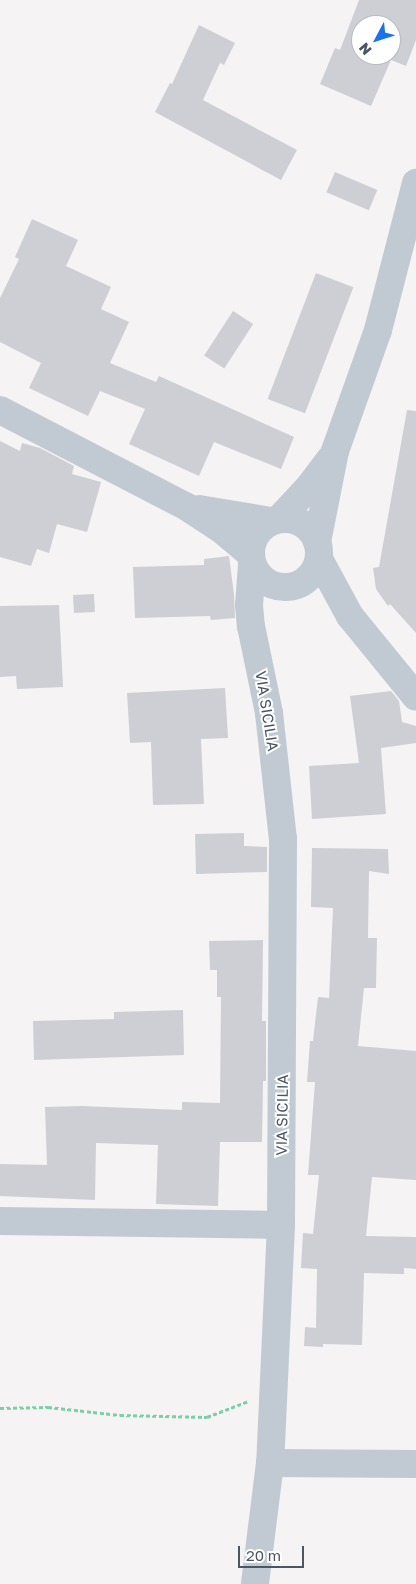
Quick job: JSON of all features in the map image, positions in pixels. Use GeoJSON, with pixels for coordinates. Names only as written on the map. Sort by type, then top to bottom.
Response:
{"type":"FeatureCollection","features":[{"type":"Feature","properties":{"kind":"street"},"geometry":{"type":"LineString","coordinates":[[295,586],[312,575],[335,450],[378,330],[416,183]]}},
{"type":"Feature","properties":{"kind":"street"},"geometry":{"type":"LineString","coordinates":[[0,410],[187,507],[222,530],[252,560],[257,573],[272,585],[295,586],[350,616]]}},
{"type":"Feature","properties":{"kind":"street"},"geometry":{"type":"LineString","coordinates":[[252,560],[254,537],[262,528],[275,520],[309,487],[335,450]]}},
{"type":"Feature","properties":{"kind":"street"},"geometry":{"type":"LineString","coordinates":[[187,507],[275,520],[298,521],[306,526],[350,616],[400,680],[416,697]]}},
{"type":"Feature","properties":{"kind":"street","name":"VIA SICILIA"},"geometry":{"type":"LineString","coordinates":[[252,560],[249,605],[269,713],[284,839],[281,1225],[270,1463],[255,1584]]}},
{"type":"Feature","properties":{"kind":"street","name":"VIA SICILIA"},"geometry":{"type":"LineString","coordinates":[[256,648],[259,631],[267,612],[276,600],[295,586]]}},
{"type":"Feature","properties":{"kind":"street"},"geometry":{"type":"LineString","coordinates":[[0,1221],[281,1225]]}},
{"type":"Feature","properties":{"kind":"street"},"geometry":{"type":"LineString","coordinates":[[270,1463],[416,1464]]}},
{"type":"Feature","properties":{"kind":"path"},"geometry":{"type":"LineString","coordinates":[[0,1408],[48,1407],[120,1415],[207,1417],[273,1392]]}},
{"type":"Feature","properties":{"kind":"building"},"geometry":{"type":"Polygon","coordinates":[[[359,0],[416,0],[416,40],[406,66],[401,64],[401,15],[353,15],[359,0]]]}},
{"type":"Feature","properties":{"kind":"building"},"geometry":{"type":"Polygon","coordinates":[[[351,21],[351,65],[389,65],[371,106],[320,84],[335,48],[340,50],[351,21]]]}},
{"type":"Feature","properties":{"kind":"building"},"geometry":{"type":"Polygon","coordinates":[[[199,25],[235,43],[224,65],[220,63],[203,100],[297,150],[281,180],[155,112],[170,83],[172,84],[199,25]]]}},
{"type":"Feature","properties":{"kind":"building"},"geometry":{"type":"Polygon","coordinates":[[[335,172],[377,190],[369,210],[326,192],[335,172]]]}},
{"type":"Feature","properties":{"kind":"building"},"geometry":{"type":"Polygon","coordinates":[[[32,219],[78,240],[66,266],[111,287],[101,309],[129,322],[110,363],[156,382],[159,376],[294,437],[281,469],[214,442],[199,476],[129,444],[145,409],[100,391],[88,416],[29,388],[41,363],[0,342],[0,298],[19,259],[15,257],[32,219]]]}},
{"type":"Feature","properties":{"kind":"building"},"geometry":{"type":"Polygon","coordinates":[[[316,273],[353,287],[305,413],[268,399],[316,273]]]}},
{"type":"Feature","properties":{"kind":"building"},"geometry":{"type":"Polygon","coordinates":[[[233,311],[253,324],[224,369],[204,355],[233,311]]]}},
{"type":"Feature","properties":{"kind":"building"},"geometry":{"type":"Polygon","coordinates":[[[407,410],[416,411],[416,633],[390,604],[388,606],[376,589],[373,568],[379,567],[407,410]]]}},
{"type":"Feature","properties":{"kind":"building"},"geometry":{"type":"Polygon","coordinates":[[[0,441],[20,451],[22,443],[40,448],[74,466],[72,474],[101,482],[87,532],[57,524],[49,553],[37,549],[31,566],[0,557],[0,441]]]}},
{"type":"Feature","properties":{"kind":"building"},"geometry":{"type":"Polygon","coordinates":[[[229,556],[235,618],[211,620],[210,616],[135,618],[133,567],[204,565],[204,559],[229,556]]]}},
{"type":"Feature","properties":{"kind":"building"},"geometry":{"type":"Polygon","coordinates":[[[94,594],[95,612],[74,613],[73,595],[94,594]]]}},
{"type":"Feature","properties":{"kind":"building"},"geometry":{"type":"Polygon","coordinates":[[[59,605],[63,687],[17,689],[16,676],[0,677],[0,606],[59,605]]]}},
{"type":"Feature","properties":{"kind":"building"},"geometry":{"type":"Polygon","coordinates":[[[225,688],[228,738],[201,739],[204,804],[153,805],[151,742],[130,743],[127,693],[225,688]]]}},
{"type":"Feature","properties":{"kind":"building"},"geometry":{"type":"Polygon","coordinates":[[[391,691],[399,701],[402,722],[416,726],[416,743],[381,748],[386,814],[312,819],[309,766],[359,763],[350,696],[391,691]]]}},
{"type":"Feature","properties":{"kind":"building"},"geometry":{"type":"Polygon","coordinates":[[[244,833],[244,846],[267,847],[267,872],[196,874],[195,834],[244,833]]]}},
{"type":"Feature","properties":{"kind":"building"},"geometry":{"type":"Polygon","coordinates":[[[312,848],[388,849],[389,874],[369,871],[368,938],[377,938],[376,988],[364,988],[358,1046],[416,1051],[416,1180],[372,1177],[366,1236],[416,1237],[416,1269],[404,1268],[404,1274],[364,1273],[362,1345],[323,1344],[323,1347],[304,1346],[305,1327],[316,1328],[317,1269],[301,1268],[303,1233],[313,1234],[319,1175],[308,1175],[315,1082],[307,1082],[310,1041],[313,1041],[318,997],[329,998],[333,908],[311,907],[312,848]]]}},
{"type":"Feature","properties":{"kind":"building"},"geometry":{"type":"Polygon","coordinates":[[[263,940],[262,1021],[266,1021],[266,1081],[263,1081],[262,1142],[220,1142],[218,1206],[156,1204],[158,1145],[96,1143],[95,1200],[0,1196],[0,1164],[47,1165],[45,1107],[81,1106],[182,1110],[182,1102],[220,1103],[221,997],[217,997],[217,970],[210,970],[209,941],[263,940]]]}},
{"type":"Feature","properties":{"kind":"building"},"geometry":{"type":"Polygon","coordinates":[[[183,1010],[184,1055],[34,1060],[33,1021],[114,1019],[114,1012],[183,1010]]]}}]}
